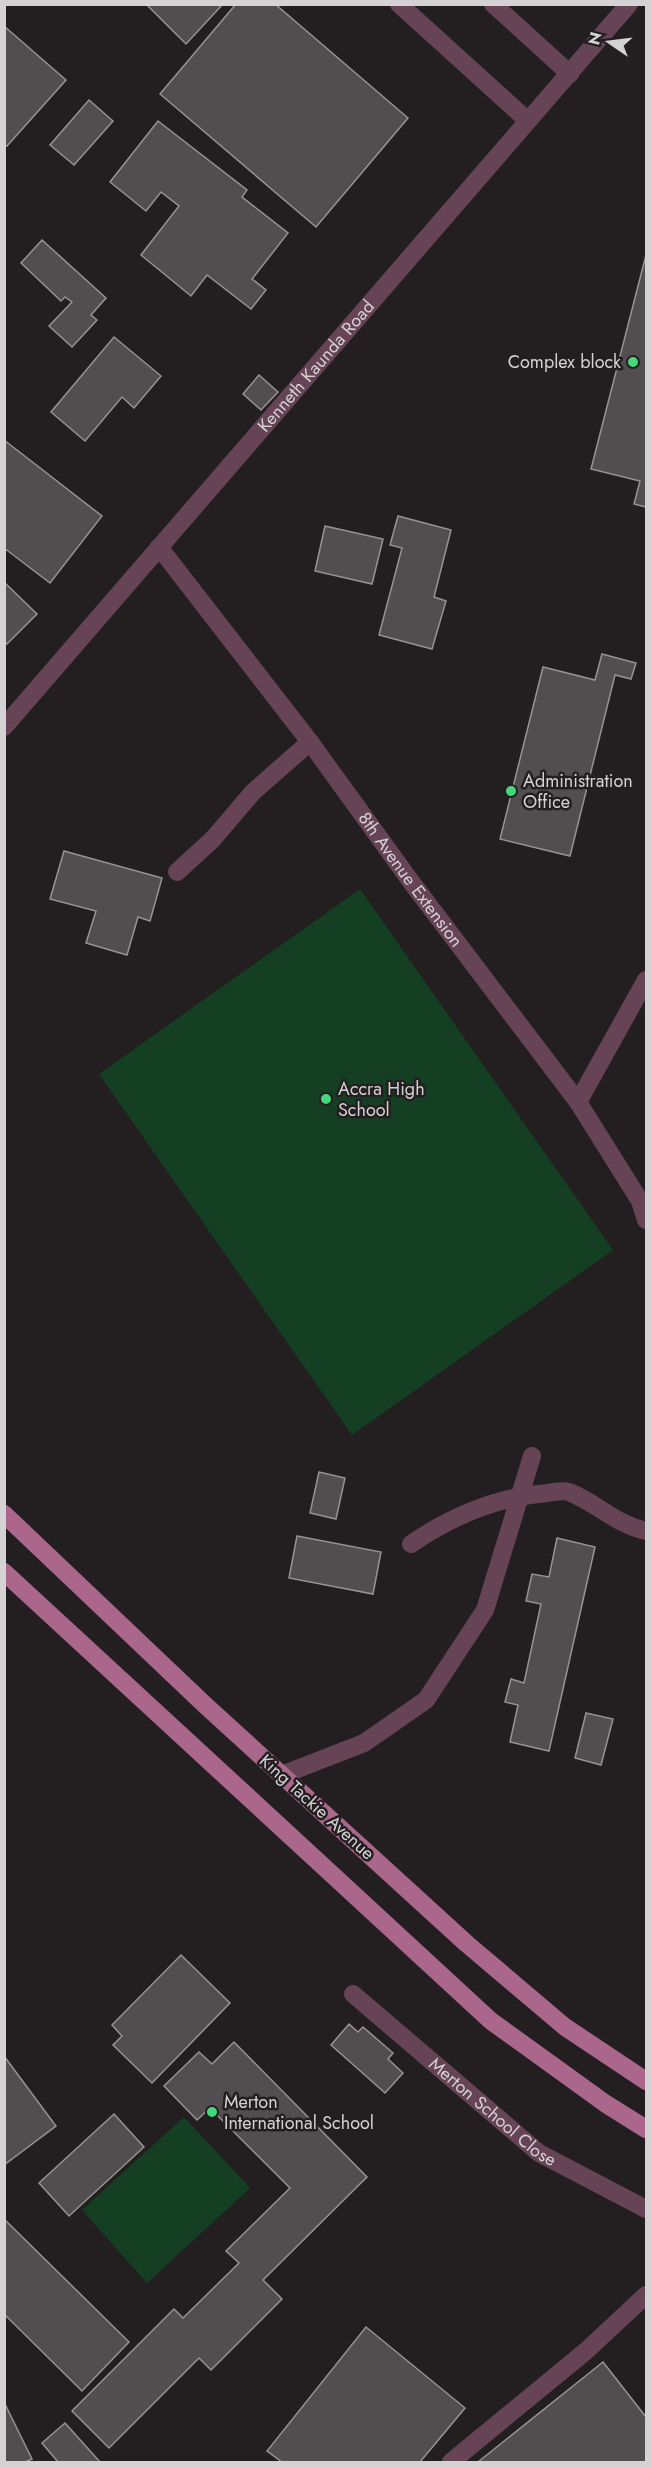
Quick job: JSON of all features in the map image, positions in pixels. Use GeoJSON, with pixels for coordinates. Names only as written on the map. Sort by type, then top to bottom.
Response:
{"type":"FeatureCollection","features":[{"type":"Feature","properties":{"kind":"main road","name":"King Tackie Avenue"},"geometry":{"type":"LineString","coordinates":[[4,1514],[205,1705],[467,1944],[565,2027],[646,2081]]}},
{"type":"Feature","properties":{"kind":"main road"},"geometry":{"type":"LineString","coordinates":[[4,1572],[491,2021],[606,2104],[646,2129]]}},
{"type":"Feature","properties":{"kind":"street"},"geometry":{"type":"LineString","coordinates":[[399,4],[528,121]]}},
{"type":"Feature","properties":{"kind":"street"},"geometry":{"type":"LineString","coordinates":[[493,4],[570,74]]}},
{"type":"Feature","properties":{"kind":"street","name":"Kenneth Kaunda Road"},"geometry":{"type":"LineString","coordinates":[[4,727],[629,4]]}},
{"type":"Feature","properties":{"kind":"street","name":"8th Avenue Extension"},"geometry":{"type":"LineString","coordinates":[[159,547],[310,742],[412,883],[578,1102],[640,1201],[646,1221]]}},
{"type":"Feature","properties":{"kind":"street"},"geometry":{"type":"LineString","coordinates":[[177,872],[213,839],[253,792],[310,742]]}},
{"type":"Feature","properties":{"kind":"street"},"geometry":{"type":"LineString","coordinates":[[578,1102],[646,980]]}},
{"type":"Feature","properties":{"kind":"street"},"geometry":{"type":"LineString","coordinates":[[282,1775],[364,1743],[426,1700],[485,1610],[532,1456]]}},
{"type":"Feature","properties":{"kind":"street"},"geometry":{"type":"LineString","coordinates":[[411,1544],[431,1530],[491,1502],[520,1495],[567,1491],[629,1527],[646,1531]]}},
{"type":"Feature","properties":{"kind":"street","name":"Merton School Close"},"geometry":{"type":"LineString","coordinates":[[353,1994],[539,2153],[646,2209]]}},
{"type":"Feature","properties":{"kind":"street"},"geometry":{"type":"LineString","coordinates":[[451,2463],[586,2350],[646,2295]]}},
{"type":"Feature","properties":{"kind":"green space"},"geometry":{"type":"Polygon","coordinates":[[[360,889],[613,1250],[352,1435],[99,1074],[360,889]]]}},
{"type":"Feature","properties":{"kind":"green space"},"geometry":{"type":"Polygon","coordinates":[[[184,2117],[250,2188],[147,2283],[82,2210],[184,2117]]]}},
{"type":"Feature","properties":{"kind":"building"},"geometry":{"type":"Polygon","coordinates":[[[146,4],[223,4],[186,44],[146,4]]]}},
{"type":"Feature","properties":{"kind":"building"},"geometry":{"type":"Polygon","coordinates":[[[236,4],[275,4],[408,118],[316,227],[160,94],[236,4]]]}},
{"type":"Feature","properties":{"kind":"building"},"geometry":{"type":"Polygon","coordinates":[[[4,26],[66,80],[7,146],[4,144],[4,26]]]}},
{"type":"Feature","properties":{"kind":"building"},"geometry":{"type":"Polygon","coordinates":[[[89,100],[113,121],[74,165],[50,145],[89,100]]]}},
{"type":"Feature","properties":{"kind":"building"},"geometry":{"type":"Polygon","coordinates":[[[158,121],[247,190],[242,197],[288,233],[252,279],[266,290],[251,309],[207,275],[191,296],[141,255],[179,206],[161,192],[146,211],[110,182],[158,121]]]}},
{"type":"Feature","properties":{"kind":"building"},"geometry":{"type":"Polygon","coordinates":[[[42,240],[106,298],[91,315],[97,320],[72,347],[49,326],[72,302],[65,297],[61,301],[21,263],[42,240]]]}},
{"type":"Feature","properties":{"kind":"building","name":"Complex block"},"geometry":{"type":"Polygon","coordinates":[[[646,255],[646,507],[634,504],[640,481],[591,469],[646,255]]]}},
{"type":"Feature","properties":{"kind":"building"},"geometry":{"type":"Polygon","coordinates":[[[114,337],[161,376],[134,408],[122,397],[85,441],[51,412],[114,337]]]}},
{"type":"Feature","properties":{"kind":"building"},"geometry":{"type":"Polygon","coordinates":[[[259,375],[278,392],[261,410],[243,394],[259,375]]]}},
{"type":"Feature","properties":{"kind":"building"},"geometry":{"type":"Polygon","coordinates":[[[4,440],[102,516],[50,583],[4,548],[4,440]]]}},
{"type":"Feature","properties":{"kind":"building"},"geometry":{"type":"Polygon","coordinates":[[[398,516],[451,530],[434,597],[446,601],[432,649],[379,635],[402,548],[390,545],[398,516]]]}},
{"type":"Feature","properties":{"kind":"building"},"geometry":{"type":"Polygon","coordinates":[[[325,526],[383,539],[372,584],[315,571],[325,526]]]}},
{"type":"Feature","properties":{"kind":"building"},"geometry":{"type":"Polygon","coordinates":[[[4,582],[37,614],[7,644],[4,641],[4,582]]]}},
{"type":"Feature","properties":{"kind":"building"},"geometry":{"type":"Polygon","coordinates":[[[602,654],[636,663],[631,679],[615,675],[570,856],[500,839],[543,667],[595,680],[602,654]]]}},
{"type":"Feature","properties":{"kind":"building"},"geometry":{"type":"Polygon","coordinates":[[[64,851],[162,878],[150,921],[138,917],[127,955],[86,943],[96,911],[50,899],[64,851]]]}},
{"type":"Feature","properties":{"kind":"building"},"geometry":{"type":"Polygon","coordinates":[[[319,1472],[345,1478],[336,1519],[310,1513],[319,1472]]]}},
{"type":"Feature","properties":{"kind":"building"},"geometry":{"type":"Polygon","coordinates":[[[297,1536],[381,1552],[373,1594],[289,1578],[297,1536]]]}},
{"type":"Feature","properties":{"kind":"building"},"geometry":{"type":"Polygon","coordinates":[[[557,1538],[595,1547],[549,1751],[510,1742],[518,1705],[505,1702],[511,1679],[524,1683],[541,1604],[526,1601],[532,1574],[549,1577],[557,1538]]]}},
{"type":"Feature","properties":{"kind":"building"},"geometry":{"type":"Polygon","coordinates":[[[586,1713],[613,1719],[601,1765],[575,1758],[586,1713]]]}},
{"type":"Feature","properties":{"kind":"building"},"geometry":{"type":"Polygon","coordinates":[[[181,1955],[230,2003],[152,2083],[113,2045],[122,2036],[112,2025],[181,1955]]]}},
{"type":"Feature","properties":{"kind":"building"},"geometry":{"type":"Polygon","coordinates":[[[349,2024],[358,2032],[363,2027],[393,2053],[388,2059],[403,2073],[385,2093],[331,2045],[349,2024]]]}},
{"type":"Feature","properties":{"kind":"building"},"geometry":{"type":"Polygon","coordinates":[[[234,2042],[367,2177],[263,2280],[282,2299],[211,2370],[199,2358],[109,2448],[72,2411],[174,2309],[183,2318],[239,2263],[226,2251],[290,2188],[210,2108],[197,2120],[164,2086],[199,2052],[212,2064],[234,2042]]]}},
{"type":"Feature","properties":{"kind":"building"},"geometry":{"type":"Polygon","coordinates":[[[4,2056],[56,2126],[4,2165],[4,2056]]]}},
{"type":"Feature","properties":{"kind":"building"},"geometry":{"type":"Polygon","coordinates":[[[114,2114],[144,2147],[69,2216],[39,2183],[114,2114]]]}},
{"type":"Feature","properties":{"kind":"building"},"geometry":{"type":"Polygon","coordinates":[[[4,2219],[129,2342],[82,2391],[4,2314],[4,2219]]]}},
{"type":"Feature","properties":{"kind":"building"},"geometry":{"type":"Polygon","coordinates":[[[366,2327],[465,2408],[420,2462],[282,2462],[267,2451],[366,2327]]]}},
{"type":"Feature","properties":{"kind":"building"},"geometry":{"type":"Polygon","coordinates":[[[603,2362],[646,2417],[646,2462],[478,2462],[603,2362]]]}},
{"type":"Feature","properties":{"kind":"building"},"geometry":{"type":"Polygon","coordinates":[[[4,2402],[32,2459],[25,2462],[4,2462],[4,2402]]]}},
{"type":"Feature","properties":{"kind":"building"},"geometry":{"type":"Polygon","coordinates":[[[65,2423],[100,2462],[58,2462],[42,2443],[65,2423]]]}},
{"type":"Feature","properties":{"kind":"place","name":"Complex block"},"geometry":{"type":"Point","coordinates":[633,362]}},
{"type":"Feature","properties":{"kind":"place","name":"Administration Office"},"geometry":{"type":"Point","coordinates":[511,791]}},
{"type":"Feature","properties":{"kind":"place","name":"Accra High School"},"geometry":{"type":"Point","coordinates":[326,1099]}},
{"type":"Feature","properties":{"kind":"place","name":"Merton International School"},"geometry":{"type":"Point","coordinates":[212,2112]}}]}
